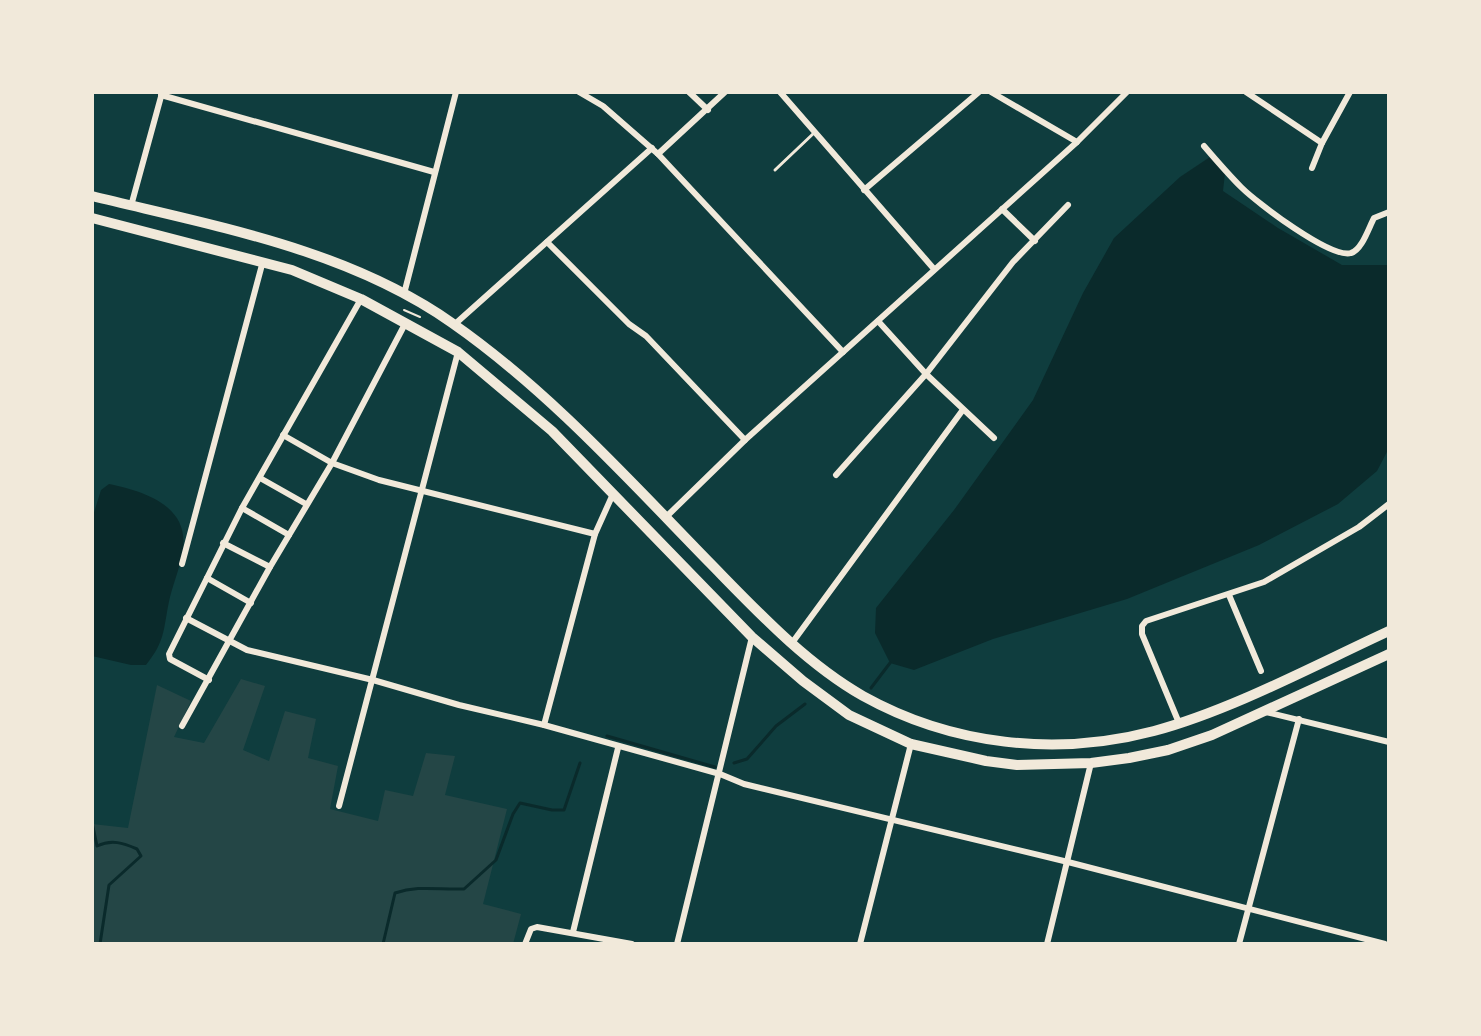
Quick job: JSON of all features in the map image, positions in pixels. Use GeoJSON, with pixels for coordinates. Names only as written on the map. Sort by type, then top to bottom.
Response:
{"type":"FeatureCollection","features":[{"type":"Feature","properties":{"kind":"main road"},"geometry":{"type":"LineString","coordinates":[[92,196],[286,246],[331,261],[404,294],[455,325],[586,435],[792,643],[831,675],[919,723],[996,742],[1033,745],[1142,734],[1236,701],[1389,631]]}},
{"type":"Feature","properties":{"kind":"main road"},"geometry":{"type":"LineString","coordinates":[[92,218],[292,270],[361,299],[458,352],[552,431],[752,637],[823,698],[849,715],[911,744],[1017,765],[1091,763],[1168,750],[1212,735],[1389,654]]}},
{"type":"Feature","properties":{"kind":"street"},"geometry":{"type":"LineString","coordinates":[[404,294],[456,92]]}},
{"type":"Feature","properties":{"kind":"street"},"geometry":{"type":"LineString","coordinates":[[579,92],[603,106],[652,148],[843,352]]}},
{"type":"Feature","properties":{"kind":"street"},"geometry":{"type":"LineString","coordinates":[[689,92],[708,110]]}},
{"type":"Feature","properties":{"kind":"street"},"geometry":{"type":"LineString","coordinates":[[658,154],[725,92]]}},
{"type":"Feature","properties":{"kind":"street"},"geometry":{"type":"LineString","coordinates":[[780,92],[934,269]]}},
{"type":"Feature","properties":{"kind":"street"},"geometry":{"type":"LineString","coordinates":[[864,190],[979,92]]}},
{"type":"Feature","properties":{"kind":"street"},"geometry":{"type":"LineString","coordinates":[[991,92],[1077,142]]}},
{"type":"Feature","properties":{"kind":"street"},"geometry":{"type":"LineString","coordinates":[[665,518],[745,440],[1077,142],[1127,92]]}},
{"type":"Feature","properties":{"kind":"street"},"geometry":{"type":"LineString","coordinates":[[1246,92],[1322,143]]}},
{"type":"Feature","properties":{"kind":"street"},"geometry":{"type":"LineString","coordinates":[[1312,168],[1350,92]]}},
{"type":"Feature","properties":{"kind":"street"},"geometry":{"type":"LineString","coordinates":[[131,206],[162,94],[434,172]]}},
{"type":"Feature","properties":{"kind":"street"},"geometry":{"type":"LineString","coordinates":[[1204,146],[1242,188],[1269,211],[1340,254],[1357,250],[1374,218],[1389,212]]}},
{"type":"Feature","properties":{"kind":"street"},"geometry":{"type":"LineString","coordinates":[[455,325],[652,148]]}},
{"type":"Feature","properties":{"kind":"street"},"geometry":{"type":"LineString","coordinates":[[836,475],[926,374],[1013,262],[1068,205]]}},
{"type":"Feature","properties":{"kind":"street"},"geometry":{"type":"LineString","coordinates":[[1002,209],[1035,241]]}},
{"type":"Feature","properties":{"kind":"street"},"geometry":{"type":"LineString","coordinates":[[547,242],[629,324],[646,336],[745,440]]}},
{"type":"Feature","properties":{"kind":"street"},"geometry":{"type":"LineString","coordinates":[[182,564],[263,261]]}},
{"type":"Feature","properties":{"kind":"street"},"geometry":{"type":"LineString","coordinates":[[209,680],[170,659],[169,654],[223,543],[361,299]]}},
{"type":"Feature","properties":{"kind":"street"},"geometry":{"type":"LineString","coordinates":[[878,321],[962,411],[994,438]]}},
{"type":"Feature","properties":{"kind":"street"},"geometry":{"type":"LineString","coordinates":[[182,726],[332,463],[406,322]]}},
{"type":"Feature","properties":{"kind":"street"},"geometry":{"type":"LineString","coordinates":[[339,806],[458,352]]}},
{"type":"Feature","properties":{"kind":"street"},"geometry":{"type":"LineString","coordinates":[[792,643],[962,411]]}},
{"type":"Feature","properties":{"kind":"street"},"geometry":{"type":"LineString","coordinates":[[283,435],[332,463],[379,480],[595,534]]}},
{"type":"Feature","properties":{"kind":"street"},"geometry":{"type":"LineString","coordinates":[[260,478],[306,504]]}},
{"type":"Feature","properties":{"kind":"street"},"geometry":{"type":"LineString","coordinates":[[544,725],[595,534],[613,494]]}},
{"type":"Feature","properties":{"kind":"street"},"geometry":{"type":"LineString","coordinates":[[1179,723],[1142,634],[1146,621],[1229,595],[1275,575],[1359,527],[1389,504]]}},
{"type":"Feature","properties":{"kind":"street"},"geometry":{"type":"LineString","coordinates":[[242,508],[289,535]]}},
{"type":"Feature","properties":{"kind":"street"},"geometry":{"type":"LineString","coordinates":[[223,543],[270,567]]}},
{"type":"Feature","properties":{"kind":"street"},"geometry":{"type":"LineString","coordinates":[[207,578],[251,603]]}},
{"type":"Feature","properties":{"kind":"street"},"geometry":{"type":"LineString","coordinates":[[1229,595],[1261,671]]}},
{"type":"Feature","properties":{"kind":"street"},"geometry":{"type":"LineString","coordinates":[[186,618],[247,650],[544,725],[720,774],[744,784],[1068,862],[1385,944]]}},
{"type":"Feature","properties":{"kind":"street"},"geometry":{"type":"LineString","coordinates":[[677,944],[752,637]]}},
{"type":"Feature","properties":{"kind":"street"},"geometry":{"type":"LineString","coordinates":[[1262,711],[1389,742]]}},
{"type":"Feature","properties":{"kind":"street"},"geometry":{"type":"LineString","coordinates":[[1239,944],[1299,719]]}},
{"type":"Feature","properties":{"kind":"street"},"geometry":{"type":"LineString","coordinates":[[860,944],[911,744]]}},
{"type":"Feature","properties":{"kind":"street"},"geometry":{"type":"LineString","coordinates":[[573,932],[618,748]]}},
{"type":"Feature","properties":{"kind":"street"},"geometry":{"type":"LineString","coordinates":[[1047,944],[1091,763]]}},
{"type":"Feature","properties":{"kind":"street"},"geometry":{"type":"LineString","coordinates":[[525,944],[531,929],[537,927],[628,944]]}},
{"type":"Feature","properties":{"kind":"lane"},"geometry":{"type":"LineString","coordinates":[[775,170],[815,132]]}},
{"type":"Feature","properties":{"kind":"shaded area"},"geometry":{"type":"Polygon","coordinates":[[[1210,157],[1225,173],[1223,191],[1278,228],[1342,265],[1389,265],[1389,448],[1377,471],[1338,504],[1259,545],[1127,599],[993,639],[914,670],[890,663],[875,633],[876,608],[954,510],[1033,400],[1083,293],[1114,238],[1180,177],[1210,157]]]}},
{"type":"Feature","properties":{"kind":"shaded area"},"geometry":{"type":"Polygon","coordinates":[[[109,484],[136,491],[161,503],[179,521],[183,534],[182,555],[163,632],[158,648],[146,665],[131,665],[92,656],[92,519],[101,490],[109,484]]]}},
{"type":"Feature","properties":{"kind":"shaded area"},"geometry":{"type":"Polygon","coordinates":[[[241,679],[265,686],[243,750],[269,761],[285,711],[316,719],[308,758],[338,766],[330,809],[378,821],[385,790],[413,796],[426,753],[455,756],[445,795],[507,809],[483,904],[521,914],[513,944],[92,944],[92,824],[128,828],[157,685],[191,701],[174,737],[204,743],[241,679]]]}},
{"type":"Feature","properties":{"kind":"waterway"},"geometry":{"type":"LineString","coordinates":[[871,688],[890,663]]}},
{"type":"Feature","properties":{"kind":"waterway"},"geometry":{"type":"LineString","coordinates":[[734,763],[747,759],[776,726],[805,704]]}},
{"type":"Feature","properties":{"kind":"waterway"},"geometry":{"type":"LineString","coordinates":[[607,736],[715,767]]}},
{"type":"Feature","properties":{"kind":"waterway"},"geometry":{"type":"LineString","coordinates":[[383,944],[395,893],[421,888],[464,889],[496,860],[520,803],[564,810],[580,763]]}},
{"type":"Feature","properties":{"kind":"waterway"},"geometry":{"type":"LineString","coordinates":[[92,822],[97,846],[113,842],[122,844],[137,849],[141,856],[109,885],[100,944]]}}]}
